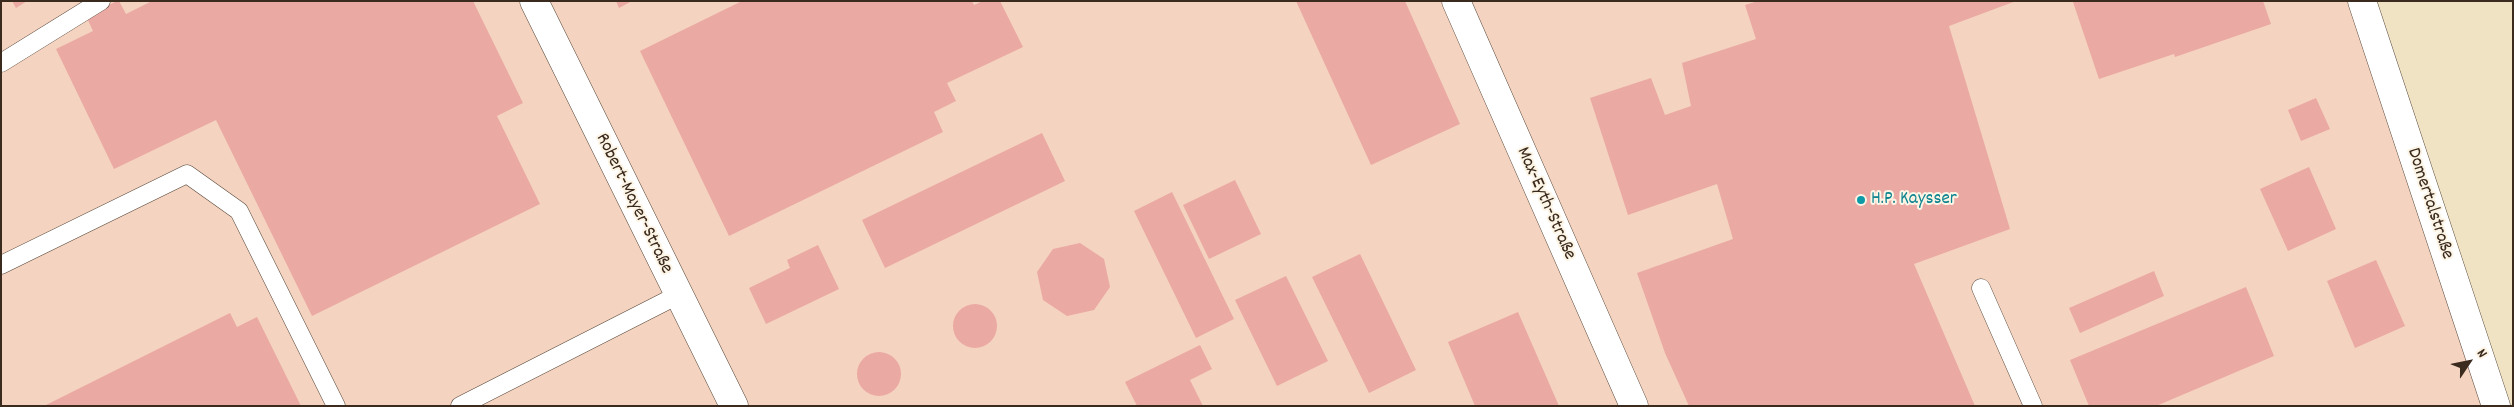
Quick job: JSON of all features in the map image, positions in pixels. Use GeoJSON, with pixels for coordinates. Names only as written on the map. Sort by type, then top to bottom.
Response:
{"type":"FeatureCollection","features":[{"type":"Feature","properties":{"kind":"street","name":"Robert-Mayer-Straße"},"geometry":{"type":"LineString","coordinates":[[534,1],[734,406]]}},
{"type":"Feature","properties":{"kind":"street","name":"Max-Eyth-Straße"},"geometry":{"type":"LineString","coordinates":[[1456,1],[1634,406]]}},
{"type":"Feature","properties":{"kind":"street","name":"Domertalstraße"},"geometry":{"type":"LineString","coordinates":[[2362,1],[2496,406]]}},
{"type":"Feature","properties":{"kind":"lane"},"geometry":{"type":"LineString","coordinates":[[1,63],[101,1]]}},
{"type":"Feature","properties":{"kind":"lane"},"geometry":{"type":"LineString","coordinates":[[1,265],[188,174],[239,211],[336,406]]}},
{"type":"Feature","properties":{"kind":"lane"},"geometry":{"type":"LineString","coordinates":[[1980,288],[2033,406]]}},
{"type":"Feature","properties":{"kind":"lane"},"geometry":{"type":"LineString","coordinates":[[460,406],[678,295]]}},
{"type":"Feature","properties":{"kind":"shaded area"},"geometry":{"type":"Polygon","coordinates":[[[1,1],[2362,1],[2496,406],[1,406],[1,1]]]}},
{"type":"Feature","properties":{"kind":"building"},"geometry":{"type":"Polygon","coordinates":[[[12,1],[27,1],[16,8],[12,1]]]}},
{"type":"Feature","properties":{"kind":"building"},"geometry":{"type":"Polygon","coordinates":[[[119,1],[126,14],[152,1],[473,1],[523,103],[497,116],[540,204],[312,316],[216,120],[114,169],[56,49],[93,31],[86,16],[119,1]]]}},
{"type":"Feature","properties":{"kind":"building"},"geometry":{"type":"Polygon","coordinates":[[[616,1],[632,1],[619,8],[616,1]]]}},
{"type":"Feature","properties":{"kind":"building"},"geometry":{"type":"Polygon","coordinates":[[[742,1],[972,1],[974,5],[983,1],[1000,1],[1023,47],[947,83],[956,101],[934,112],[943,132],[729,236],[640,51],[742,1]]]}},
{"type":"Feature","properties":{"kind":"building"},"geometry":{"type":"Polygon","coordinates":[[[1296,1],[1405,1],[1460,124],[1371,165],[1296,1]]]}},
{"type":"Feature","properties":{"kind":"building","name":"H.P. Kaysser"},"geometry":{"type":"Polygon","coordinates":[[[1758,1],[2016,1],[1949,26],[2010,229],[1914,264],[1975,406],[1689,406],[1665,353],[1637,273],[1733,239],[1717,184],[1628,215],[1590,98],[1651,78],[1665,115],[1691,106],[1682,63],[1756,39],[1745,5],[1758,1]]]}},
{"type":"Feature","properties":{"kind":"building"},"geometry":{"type":"Polygon","coordinates":[[[2263,1],[2271,24],[2175,57],[2174,54],[2099,79],[2073,2],[2263,1]]]}},
{"type":"Feature","properties":{"kind":"building"},"geometry":{"type":"Polygon","coordinates":[[[2316,98],[2330,129],[2301,141],[2288,110],[2316,98]]]}},
{"type":"Feature","properties":{"kind":"building"},"geometry":{"type":"Polygon","coordinates":[[[1042,133],[1065,181],[885,268],[862,220],[1042,133]]]}},
{"type":"Feature","properties":{"kind":"building"},"geometry":{"type":"Polygon","coordinates":[[[2309,167],[2336,229],[2288,251],[2260,189],[2309,167]]]}},
{"type":"Feature","properties":{"kind":"building"},"geometry":{"type":"Polygon","coordinates":[[[1235,180],[1261,234],[1209,259],[1183,205],[1235,180]]]}},
{"type":"Feature","properties":{"kind":"building"},"geometry":{"type":"Polygon","coordinates":[[[1172,192],[1234,319],[1196,338],[1134,211],[1172,192]]]}},
{"type":"Feature","properties":{"kind":"building"},"geometry":{"type":"Polygon","coordinates":[[[1080,243],[1104,259],[1110,287],[1094,310],[1067,316],[1043,300],[1037,272],[1053,249],[1080,243]]]}},
{"type":"Feature","properties":{"kind":"building"},"geometry":{"type":"Polygon","coordinates":[[[818,245],[839,289],[766,324],[749,288],[790,268],[787,260],[818,245]]]}},
{"type":"Feature","properties":{"kind":"building"},"geometry":{"type":"Polygon","coordinates":[[[1360,254],[1416,370],[1369,393],[1312,277],[1360,254]]]}},
{"type":"Feature","properties":{"kind":"building"},"geometry":{"type":"Polygon","coordinates":[[[2376,260],[2405,326],[2355,348],[2327,281],[2376,260]]]}},
{"type":"Feature","properties":{"kind":"building"},"geometry":{"type":"Polygon","coordinates":[[[2154,271],[2164,296],[2080,333],[2069,308],[2154,271]]]}},
{"type":"Feature","properties":{"kind":"building"},"geometry":{"type":"Polygon","coordinates":[[[1286,276],[1328,361],[1277,386],[1235,300],[1286,276]]]}},
{"type":"Feature","properties":{"kind":"building"},"geometry":{"type":"Polygon","coordinates":[[[2246,287],[2274,356],[2156,406],[2089,406],[2070,360],[2246,287]]]}},
{"type":"Feature","properties":{"kind":"building"},"geometry":{"type":"Polygon","coordinates":[[[975,304],[987,308],[993,314],[997,326],[993,338],[987,344],[975,348],[963,344],[957,338],[953,326],[957,314],[963,308],[975,304]]]}},
{"type":"Feature","properties":{"kind":"building"},"geometry":{"type":"Polygon","coordinates":[[[1518,312],[1559,406],[1475,406],[1448,342],[1518,312]]]}},
{"type":"Feature","properties":{"kind":"building"},"geometry":{"type":"Polygon","coordinates":[[[230,313],[237,327],[257,317],[301,406],[44,406],[230,313]]]}},
{"type":"Feature","properties":{"kind":"building"},"geometry":{"type":"Polygon","coordinates":[[[1200,345],[1212,369],[1190,380],[1203,406],[1137,406],[1125,382],[1200,345]]]}},
{"type":"Feature","properties":{"kind":"building"},"geometry":{"type":"Polygon","coordinates":[[[879,352],[891,356],[897,362],[901,374],[897,386],[891,392],[879,396],[867,392],[861,386],[857,374],[861,362],[867,356],[879,352]]]}},
{"type":"Feature","properties":{"kind":"place","name":"H.P. Kaysser"},"geometry":{"type":"Point","coordinates":[1861,200]}}]}
